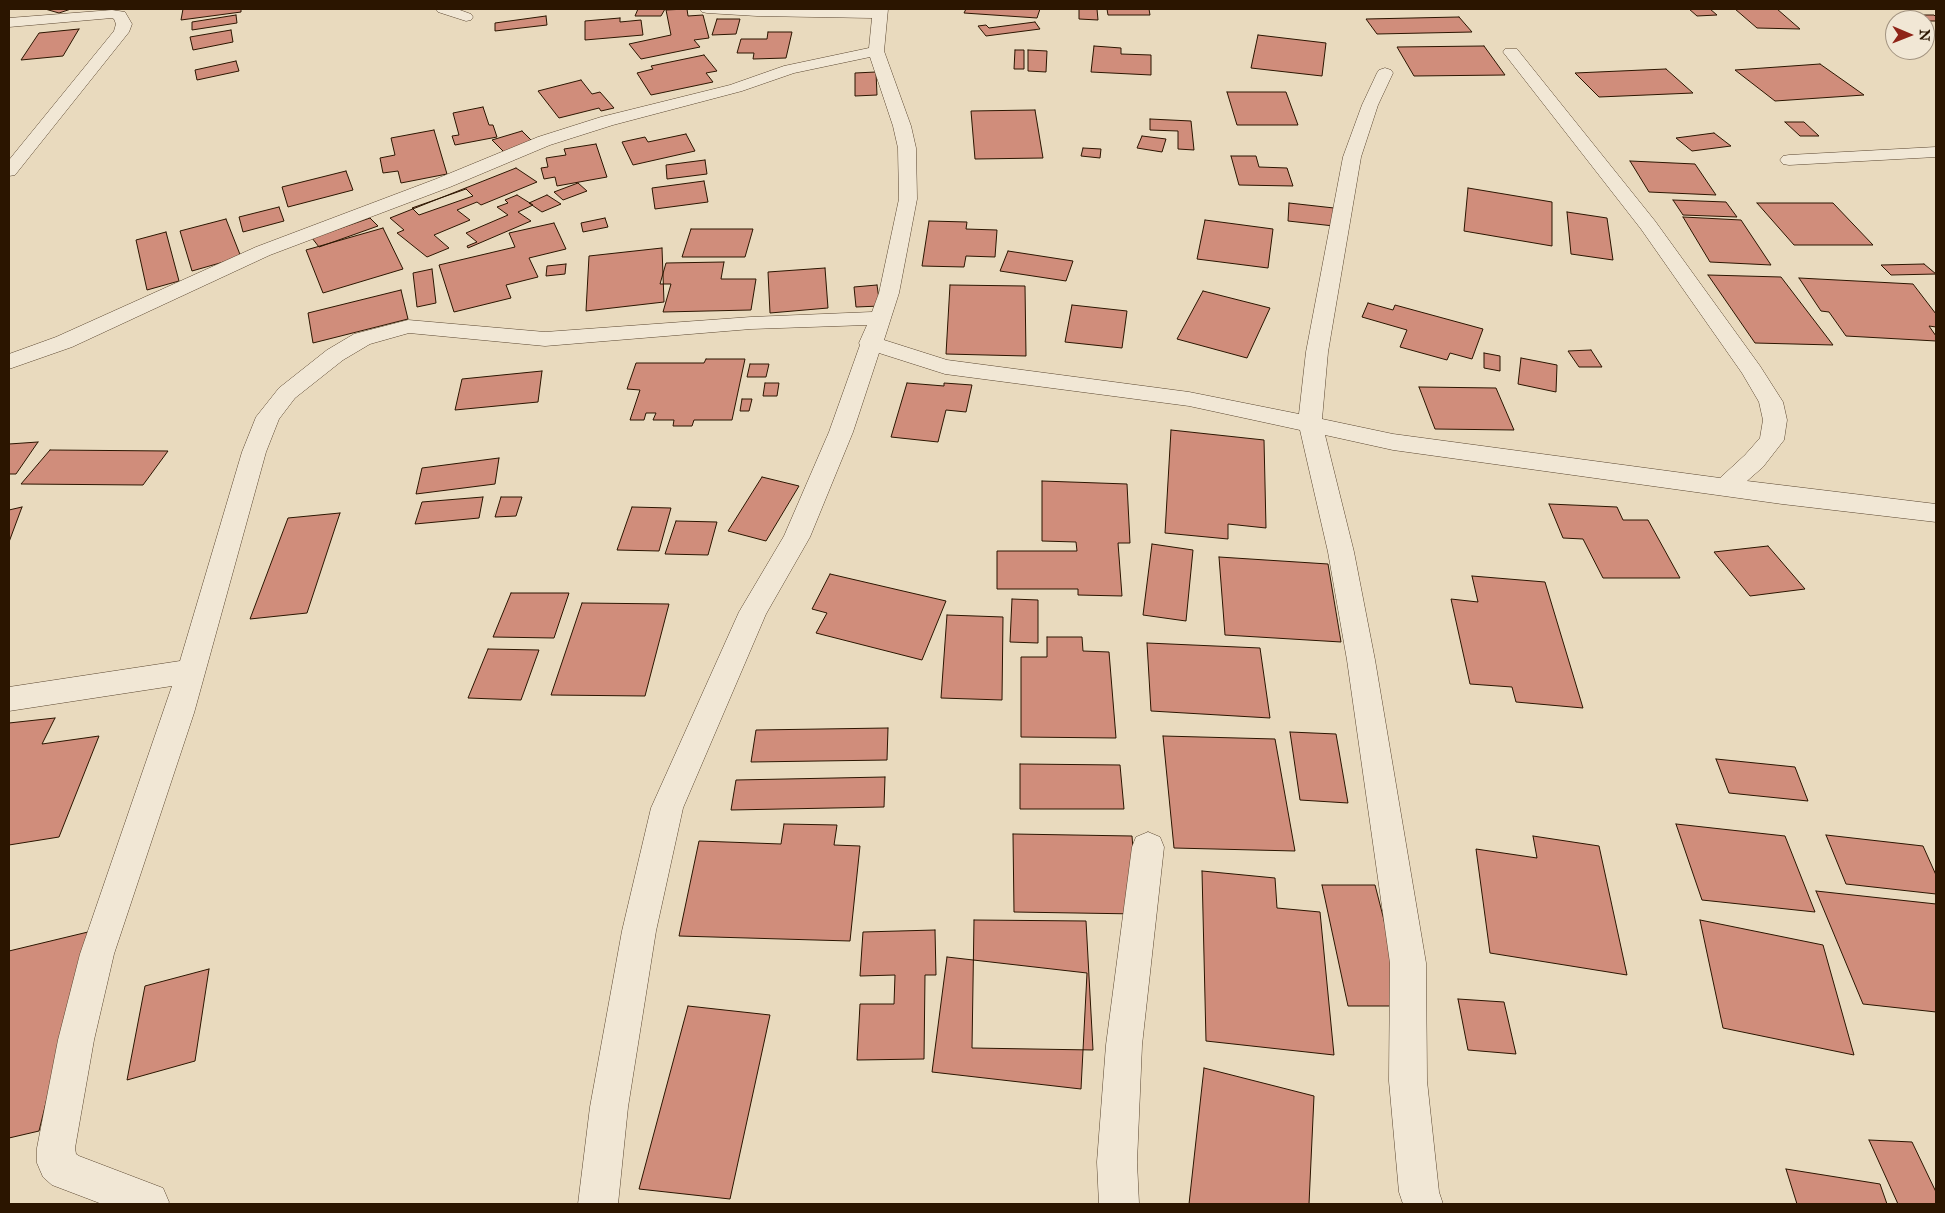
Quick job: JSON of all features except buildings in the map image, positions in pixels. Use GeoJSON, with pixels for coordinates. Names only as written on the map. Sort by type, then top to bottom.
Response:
{"type":"FeatureCollection","features":[{"type":"Feature","properties":{"kind":"street"},"geometry":{"type":"LineString","coordinates":[[443,9],[466,17]]}},
{"type":"Feature","properties":{"kind":"street"},"geometry":{"type":"LineString","coordinates":[[598,1204],[609,1107],[637,941],[666,808],[753,612],[797,537],[841,432],[870,343],[889,293],[908,199],[908,148],[876,51],[881,11],[757,12],[707,9]]}},
{"type":"Feature","properties":{"kind":"street"},"geometry":{"type":"LineString","coordinates":[[9,22],[112,14],[120,16],[124,24],[121,32],[9,171]]}},
{"type":"Feature","properties":{"kind":"street"},"geometry":{"type":"LineString","coordinates":[[9,362],[73,339],[263,251],[443,183],[544,141],[607,121],[736,88],[790,69],[876,51]]}},
{"type":"Feature","properties":{"kind":"street"},"geometry":{"type":"LineString","coordinates":[[1511,52],[1648,225],[1752,371],[1771,402],[1775,420],[1772,440],[1754,461],[1725,487]]}},
{"type":"Feature","properties":{"kind":"street"},"geometry":{"type":"LineString","coordinates":[[1385,73],[1370,105],[1352,157],[1330,275],[1324,321],[1316,352],[1310,424],[1341,552],[1361,660],[1408,963],[1408,1081],[1420,1192],[1423,1204]]}},
{"type":"Feature","properties":{"kind":"street"},"geometry":{"type":"LineString","coordinates":[[1789,160],[1936,152]]}},
{"type":"Feature","properties":{"kind":"street"},"geometry":{"type":"LineString","coordinates":[[149,1202],[66,1171],[57,1163],[56,1148],[76,1040],[97,954],[127,870],[191,671],[241,492],[268,417],[287,392],[305,377],[362,338],[408,326],[545,339],[751,323],[881,318]]}},
{"type":"Feature","properties":{"kind":"street"},"geometry":{"type":"LineString","coordinates":[[870,343],[952,368],[1189,399],[1393,442],[1725,487],[1936,513]]}},
{"type":"Feature","properties":{"kind":"street"},"geometry":{"type":"LineString","coordinates":[[9,699],[191,671]]}},
{"type":"Feature","properties":{"kind":"street"},"geometry":{"type":"LineString","coordinates":[[1119,1204],[1117,1162],[1124,1045],[1148,847]]}}]}
